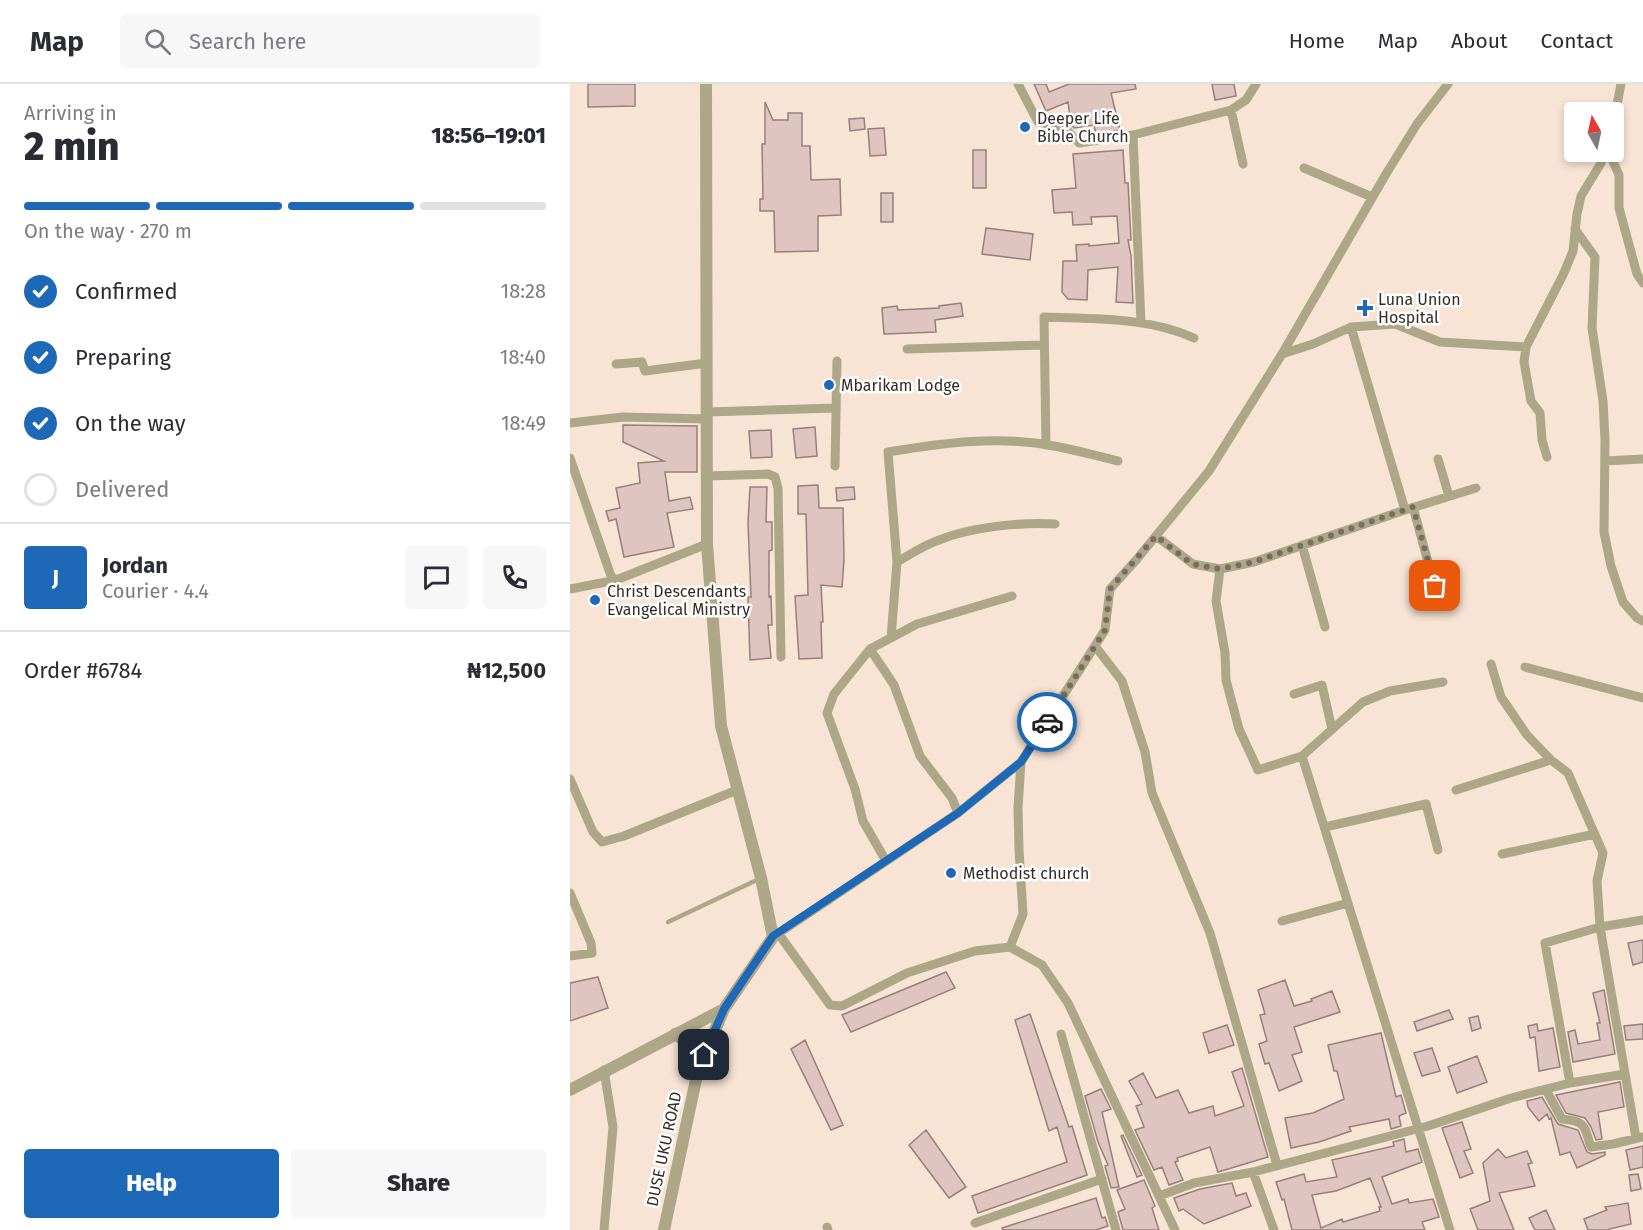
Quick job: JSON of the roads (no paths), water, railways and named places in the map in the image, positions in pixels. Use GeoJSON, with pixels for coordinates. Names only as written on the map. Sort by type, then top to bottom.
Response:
{"type":"FeatureCollection","features":[{"type":"Feature","properties":{"kind":"street"},"geometry":{"type":"LineString","coordinates":[[706,84],[707,544],[721,726],[776,935],[830,1005],[842,1006],[907,973],[975,951],[1010,947],[1042,964],[1068,1003],[1175,1230]]}},
{"type":"Feature","properties":{"kind":"street"},"geometry":{"type":"LineString","coordinates":[[1018,84],[1038,122],[1065,128],[1079,143],[1133,135],[1231,110],[1246,99],[1256,84]]}},
{"type":"Feature","properties":{"kind":"street"},"geometry":{"type":"LineString","coordinates":[[776,935],[958,813],[1021,762],[1105,630],[1110,589],[1209,471],[1282,354],[1372,197],[1417,124],[1448,84]]}},
{"type":"Feature","properties":{"kind":"street"},"geometry":{"type":"LineString","coordinates":[[1618,102],[1621,84]]}},
{"type":"Feature","properties":{"kind":"street"},"geometry":{"type":"LineString","coordinates":[[1231,110],[1243,164]]}},
{"type":"Feature","properties":{"kind":"street"},"geometry":{"type":"LineString","coordinates":[[1133,135],[1141,323]]}},
{"type":"Feature","properties":{"kind":"street"},"geometry":{"type":"LineString","coordinates":[[1547,457],[1542,440],[1540,413],[1531,401],[1524,362],[1526,347],[1563,275],[1572,251],[1581,196],[1602,162]]}},
{"type":"Feature","properties":{"kind":"street"},"geometry":{"type":"LineString","coordinates":[[1613,162],[1619,175],[1619,208],[1637,274],[1643,283]]}},
{"type":"Feature","properties":{"kind":"street"},"geometry":{"type":"LineString","coordinates":[[1304,168],[1372,197]]}},
{"type":"Feature","properties":{"kind":"street"},"geometry":{"type":"LineString","coordinates":[[1575,229],[1595,256],[1592,328],[1603,401],[1605,532],[1611,566],[1623,602],[1637,618],[1643,621]]}},
{"type":"Feature","properties":{"kind":"street"},"geometry":{"type":"LineString","coordinates":[[1046,445],[1044,317],[1141,323],[1180,332],[1194,338]]}},
{"type":"Feature","properties":{"kind":"street"},"geometry":{"type":"LineString","coordinates":[[1282,354],[1313,344],[1351,327],[1395,324],[1440,342],[1526,347]]}},
{"type":"Feature","properties":{"kind":"street"},"geometry":{"type":"LineString","coordinates":[[1351,327],[1440,606]]}},
{"type":"Feature","properties":{"kind":"street"},"geometry":{"type":"LineString","coordinates":[[907,349],[1044,345]]}},
{"type":"Feature","properties":{"kind":"street"},"geometry":{"type":"LineString","coordinates":[[835,466],[837,361]]}},
{"type":"Feature","properties":{"kind":"street"},"geometry":{"type":"LineString","coordinates":[[616,364],[642,362],[645,371],[707,363]]}},
{"type":"Feature","properties":{"kind":"street"},"geometry":{"type":"LineString","coordinates":[[570,423],[623,417],[707,416],[835,408]]}},
{"type":"Feature","properties":{"kind":"street"},"geometry":{"type":"LineString","coordinates":[[891,638],[897,561],[888,452],[944,443],[1002,441],[1046,445],[1118,461]]}},
{"type":"Feature","properties":{"kind":"street"},"geometry":{"type":"LineString","coordinates":[[570,458],[610,576],[616,580]]}},
{"type":"Feature","properties":{"kind":"street"},"geometry":{"type":"LineString","coordinates":[[1438,459],[1449,496]]}},
{"type":"Feature","properties":{"kind":"street"},"geometry":{"type":"LineString","coordinates":[[1605,461],[1643,459]]}},
{"type":"Feature","properties":{"kind":"street"},"geometry":{"type":"LineString","coordinates":[[707,476],[768,474],[775,477],[778,488],[781,657]]}},
{"type":"Feature","properties":{"kind":"street"},"geometry":{"type":"LineString","coordinates":[[1156,536],[1192,564],[1220,569],[1254,562],[1409,508],[1476,488]]}},
{"type":"Feature","properties":{"kind":"street"},"geometry":{"type":"LineString","coordinates":[[897,561],[939,540],[965,533],[1026,522],[1054,524]]}},
{"type":"Feature","properties":{"kind":"street"},"geometry":{"type":"LineString","coordinates":[[570,589],[616,580],[707,544]]}},
{"type":"Feature","properties":{"kind":"street"},"geometry":{"type":"LineString","coordinates":[[1302,545],[1325,627]]}},
{"type":"Feature","properties":{"kind":"street"},"geometry":{"type":"LineString","coordinates":[[1220,569],[1216,601],[1225,652],[1226,680],[1239,729],[1258,770],[1302,756],[1363,702],[1390,691],[1443,682]]}},
{"type":"Feature","properties":{"kind":"street"},"geometry":{"type":"LineString","coordinates":[[885,861],[863,821],[855,789],[827,713],[834,694],[870,649],[917,624],[1012,596]]}},
{"type":"Feature","properties":{"kind":"street"},"geometry":{"type":"LineString","coordinates":[[1095,646],[1122,681],[1145,752],[1152,793],[1210,933],[1277,1166]]}},
{"type":"Feature","properties":{"kind":"street"},"geometry":{"type":"LineString","coordinates":[[870,649],[894,685],[920,756],[952,798],[958,813]]}},
{"type":"Feature","properties":{"kind":"street"},"geometry":{"type":"LineString","coordinates":[[1491,664],[1502,697],[1527,735],[1551,760],[1568,773],[1603,853],[1597,881],[1600,927],[1617,1015],[1625,1074],[1640,1138],[1591,1147],[1587,1130],[1574,1120],[1562,1119],[1546,1090]]}},
{"type":"Feature","properties":{"kind":"street"},"geometry":{"type":"LineString","coordinates":[[1525,667],[1643,698]]}},
{"type":"Feature","properties":{"kind":"street"},"geometry":{"type":"LineString","coordinates":[[1294,694],[1322,685],[1332,729]]}},
{"type":"Feature","properties":{"kind":"street"},"geometry":{"type":"LineString","coordinates":[[1302,756],[1450,1230]]}},
{"type":"Feature","properties":{"kind":"street"},"geometry":{"type":"LineString","coordinates":[[1456,790],[1551,760]]}},
{"type":"Feature","properties":{"kind":"street"},"geometry":{"type":"LineString","coordinates":[[1010,947],[1023,914],[1018,808],[1021,762]]}},
{"type":"Feature","properties":{"kind":"street"},"geometry":{"type":"LineString","coordinates":[[570,779],[593,832],[602,842],[624,836],[737,790]]}},
{"type":"Feature","properties":{"kind":"street"},"geometry":{"type":"LineString","coordinates":[[1325,827],[1426,804],[1438,850]]}},
{"type":"Feature","properties":{"kind":"street"},"geometry":{"type":"LineString","coordinates":[[1502,854],[1594,834]]}},
{"type":"Feature","properties":{"kind":"street"},"geometry":{"type":"LineString","coordinates":[[570,893],[591,943],[592,953],[570,956]]}},
{"type":"Feature","properties":{"kind":"street"},"geometry":{"type":"LineString","coordinates":[[1282,921],[1348,903]]}},
{"type":"Feature","properties":{"kind":"street"},"geometry":{"type":"LineString","coordinates":[[1570,1083],[1545,943],[1600,927],[1643,920]]}},
{"type":"Feature","properties":{"kind":"street","name":"DUSE UKU ROAD"},"geometry":{"type":"LineString","coordinates":[[664,1230],[698,1070],[724,1009],[776,935]]}},
{"type":"Feature","properties":{"kind":"street"},"geometry":{"type":"LineString","coordinates":[[570,1090],[604,1070],[724,1009]]}},
{"type":"Feature","properties":{"kind":"street"},"geometry":{"type":"LineString","coordinates":[[675,1034],[704,1055]]}},
{"type":"Feature","properties":{"kind":"street"},"geometry":{"type":"LineString","coordinates":[[1061,1034],[1116,1230]]}},
{"type":"Feature","properties":{"kind":"street"},"geometry":{"type":"LineString","coordinates":[[604,1070],[613,1128],[604,1230]]}},
{"type":"Feature","properties":{"kind":"street"},"geometry":{"type":"LineString","coordinates":[[1159,1196],[1194,1183],[1253,1172],[1418,1129],[1511,1098],[1570,1083],[1625,1074]]}},
{"type":"Feature","properties":{"kind":"street"},"geometry":{"type":"LineString","coordinates":[[1253,1172],[1274,1230]]}},
{"type":"Feature","properties":{"kind":"street"},"geometry":{"type":"LineString","coordinates":[[975,1223],[1102,1179]]}},
{"type":"Feature","properties":{"kind":"lane"},"geometry":{"type":"LineString","coordinates":[[668,922],[760,878]]}},
{"type":"Feature","properties":{"kind":"place","name":"Deeper Life Bible Church"},"geometry":{"type":"Point","coordinates":[1025,127]}},
{"type":"Feature","properties":{"kind":"place","name":"Luna Union Hospital"},"geometry":{"type":"Point","coordinates":[1365,308]}},
{"type":"Feature","properties":{"kind":"place","name":"Mbarikam Lodge"},"geometry":{"type":"Point","coordinates":[829,385]}},
{"type":"Feature","properties":{"kind":"place","name":"Christ Descendants Evangelical Ministry"},"geometry":{"type":"Point","coordinates":[595,600]}},
{"type":"Feature","properties":{"kind":"place","name":"Methodist church"},"geometry":{"type":"Point","coordinates":[951,873]}}]}
